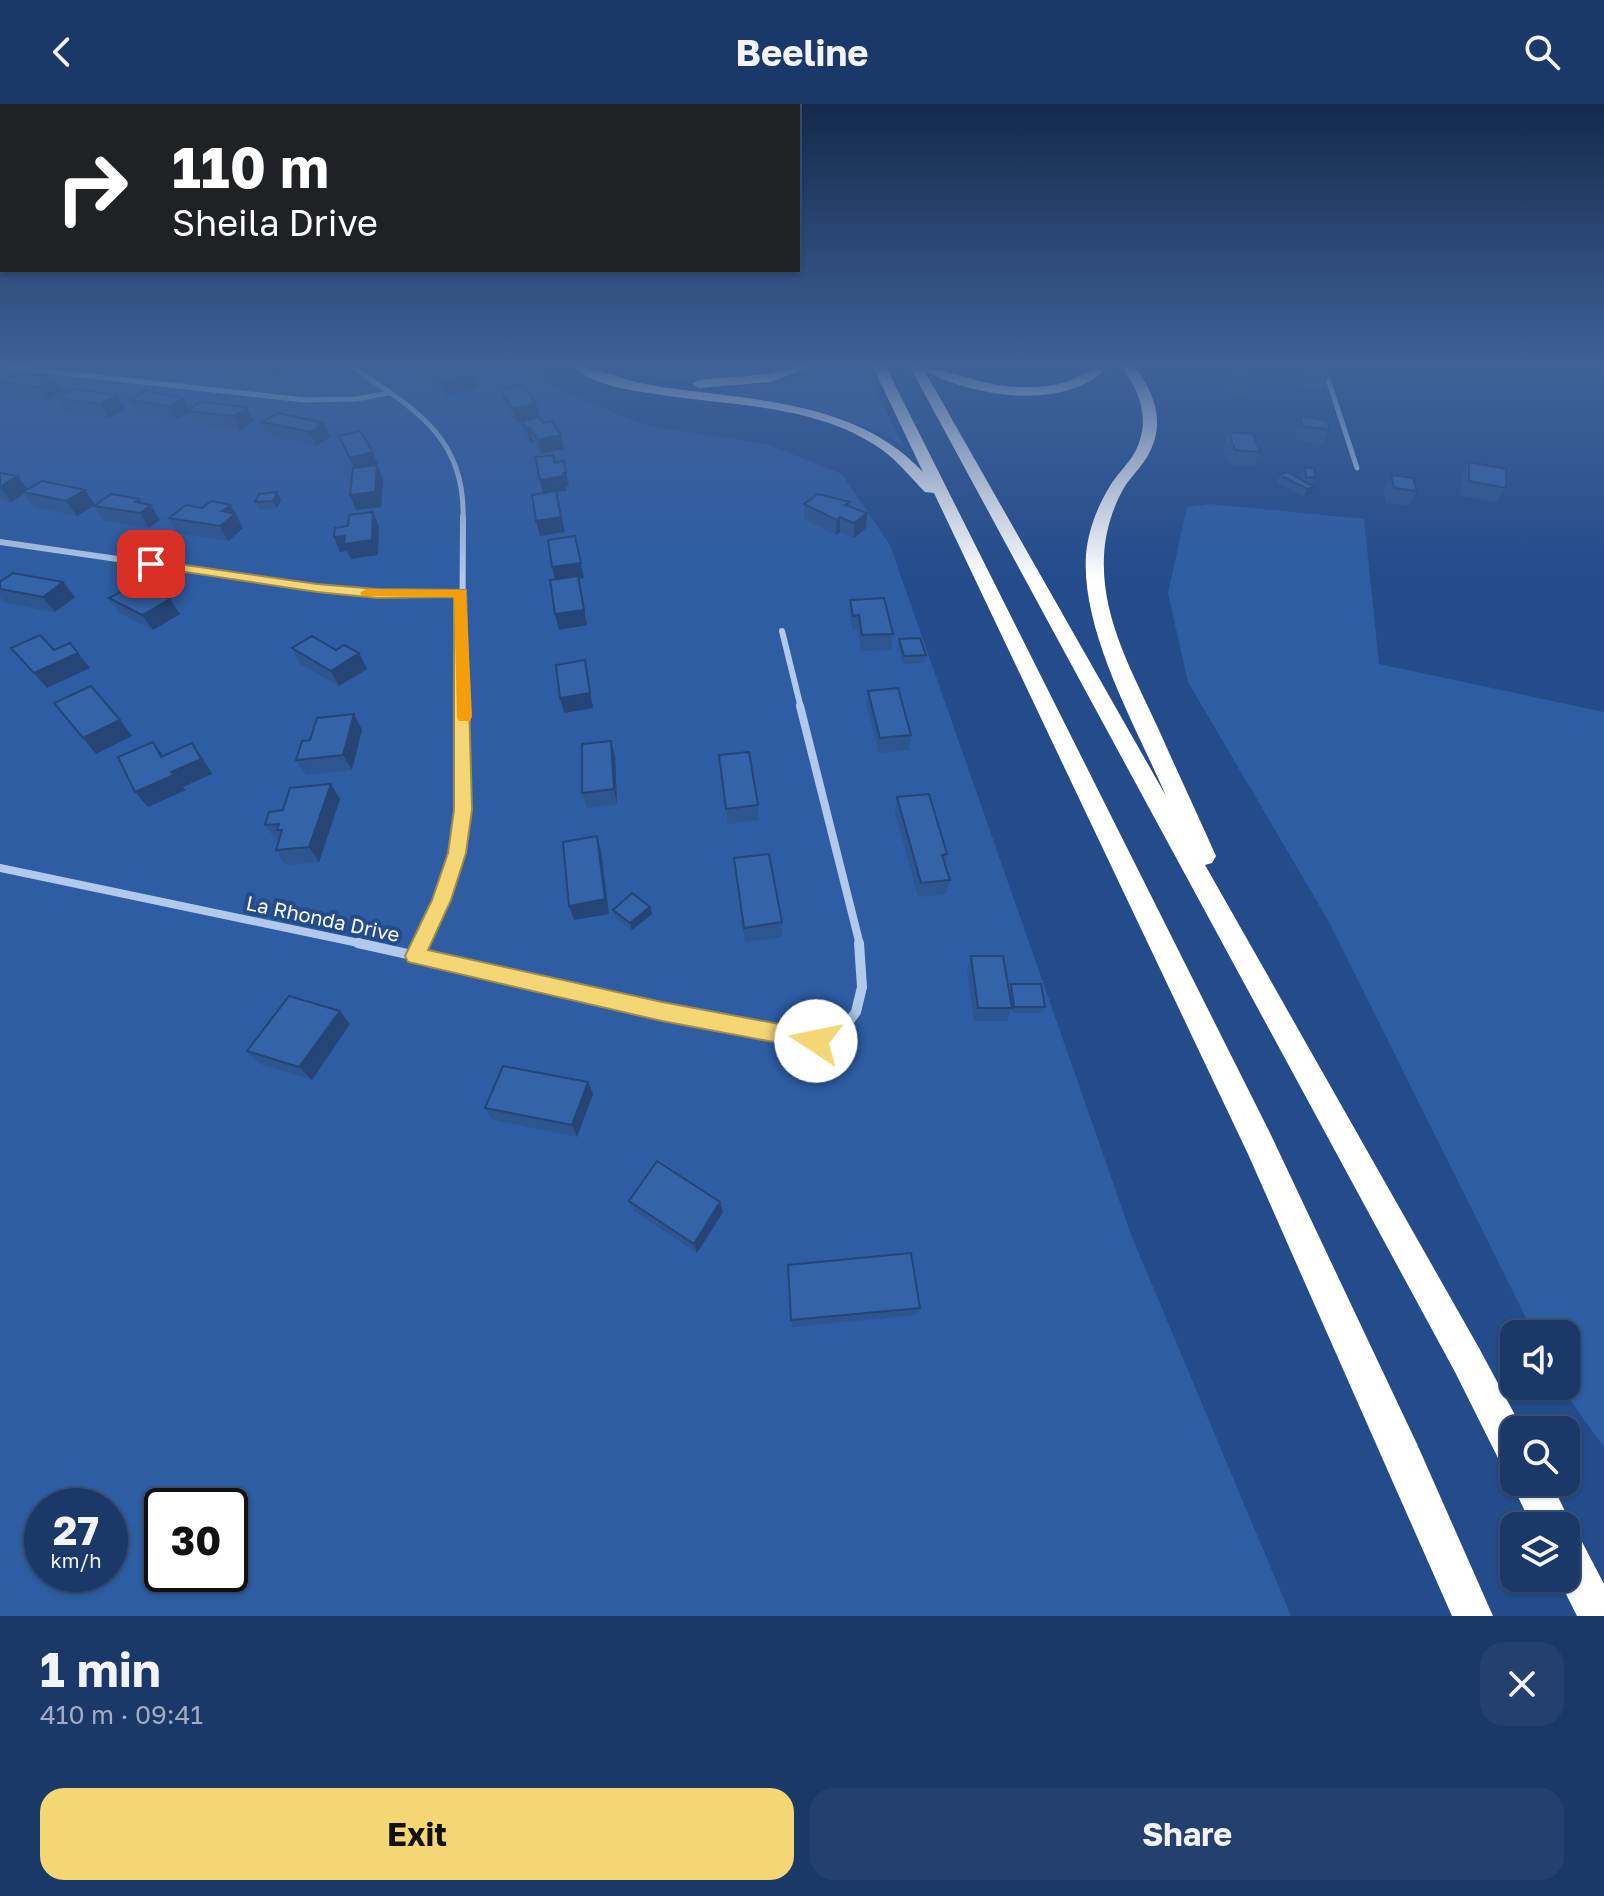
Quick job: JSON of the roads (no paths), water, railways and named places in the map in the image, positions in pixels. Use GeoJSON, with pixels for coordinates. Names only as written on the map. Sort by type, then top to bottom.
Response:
{"type":"FeatureCollection","features":[{"type":"Feature","properties":{"kind":"highway"},"geometry":{"type":"LineString","coordinates":[[873,438],[884,443],[948,506]]}},
{"type":"Feature","properties":{"kind":"highway"},"geometry":{"type":"LineString","coordinates":[[914,438],[1288,1203],[1376,1390],[1473,1616]]}},
{"type":"Feature","properties":{"kind":"highway"},"geometry":{"type":"LineString","coordinates":[[955,438],[1500,1425]]}},
{"type":"Feature","properties":{"kind":"highway"},"geometry":{"type":"LineString","coordinates":[[1147,438],[1141,455],[1120,482],[1103,514],[1095,555],[1098,605],[1130,687],[1264,994]]}},
{"type":"Feature","properties":{"kind":"highway"},"geometry":{"type":"LineString","coordinates":[[1580,1579],[1599,1616]]}},
{"type":"Feature","properties":{"kind":"street"},"geometry":{"type":"LineString","coordinates":[[415,956],[442,900],[457,853],[463,810],[461,593],[464,501],[459,468],[439,438]]}},
{"type":"Feature","properties":{"kind":"street"},"geometry":{"type":"LineString","coordinates":[[1347,438],[1357,468]]}},
{"type":"Feature","properties":{"kind":"street"},"geometry":{"type":"LineString","coordinates":[[0,542],[317,588],[377,594],[461,593]]}},
{"type":"Feature","properties":{"kind":"street","name":"La Rhonda Drive"},"geometry":{"type":"LineString","coordinates":[[0,868],[662,1011],[816,1041],[841,1032],[856,1012],[862,987],[861,951],[782,631]]}}]}
